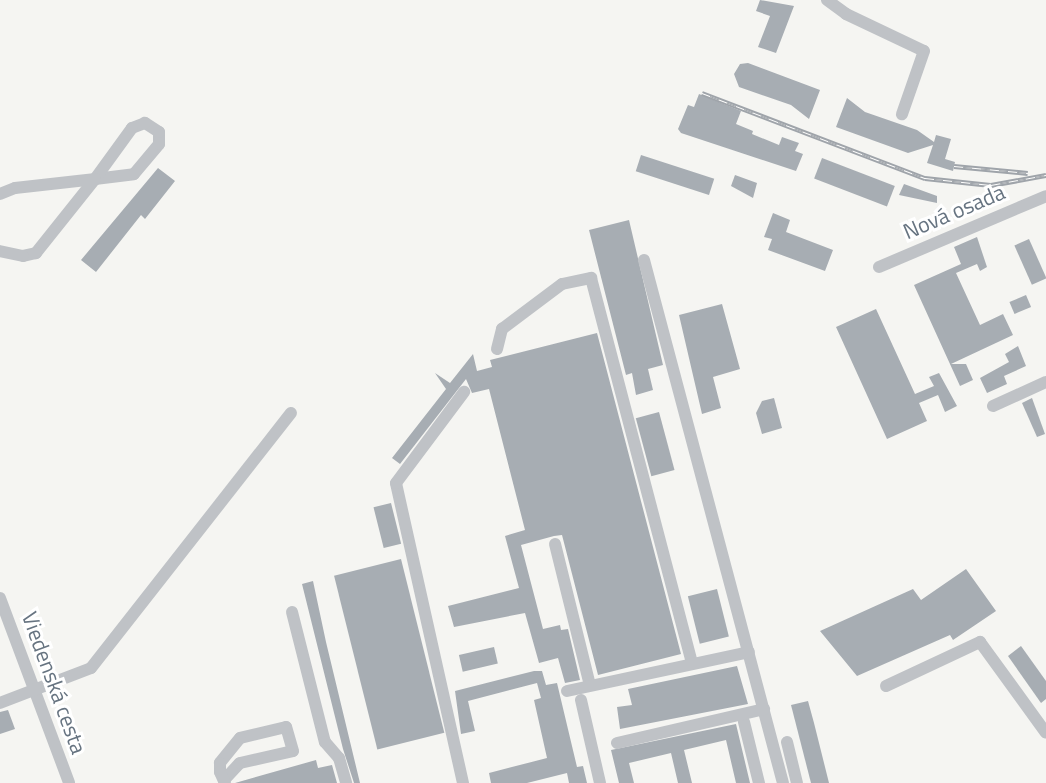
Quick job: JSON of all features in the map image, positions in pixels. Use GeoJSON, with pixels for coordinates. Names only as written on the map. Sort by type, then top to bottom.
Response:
{"type":"FeatureCollection","features":[{"type":"Feature","properties":{"kind":"street"},"geometry":{"type":"LineString","coordinates":[[827,0],[846,14],[924,51],[902,114]]}},
{"type":"Feature","properties":{"kind":"street"},"geometry":{"type":"LineString","coordinates":[[0,194],[95,179],[134,174],[159,144],[159,132],[145,123],[132,128],[95,179],[36,253],[23,256],[0,251]]}},
{"type":"Feature","properties":{"kind":"street","name":"Nová osada"},"geometry":{"type":"LineString","coordinates":[[879,267],[1046,196]]}},
{"type":"Feature","properties":{"kind":"street"},"geometry":{"type":"LineString","coordinates":[[644,260],[783,783]]}},
{"type":"Feature","properties":{"kind":"street"},"geometry":{"type":"LineString","coordinates":[[497,349],[502,329],[519,316],[562,284],[591,278],[692,663]]}},
{"type":"Feature","properties":{"kind":"street"},"geometry":{"type":"LineString","coordinates":[[993,406],[1046,382]]}},
{"type":"Feature","properties":{"kind":"street"},"geometry":{"type":"LineString","coordinates":[[463,783],[396,483],[464,392]]}},
{"type":"Feature","properties":{"kind":"street"},"geometry":{"type":"LineString","coordinates":[[0,703],[78,676],[98,660],[291,413]]}},
{"type":"Feature","properties":{"kind":"street"},"geometry":{"type":"LineString","coordinates":[[555,544],[590,685]]}},
{"type":"Feature","properties":{"kind":"street","name":"Viedenská cesta"},"geometry":{"type":"LineString","coordinates":[[0,598],[69,783]]}},
{"type":"Feature","properties":{"kind":"street"},"geometry":{"type":"LineString","coordinates":[[292,612],[325,742],[339,758],[346,783]]}},
{"type":"Feature","properties":{"kind":"street"},"geometry":{"type":"LineString","coordinates":[[886,686],[980,642],[1046,733]]}},
{"type":"Feature","properties":{"kind":"street"},"geometry":{"type":"LineString","coordinates":[[567,691],[749,652]]}},
{"type":"Feature","properties":{"kind":"street"},"geometry":{"type":"LineString","coordinates":[[581,700],[600,783]]}},
{"type":"Feature","properties":{"kind":"street"},"geometry":{"type":"LineString","coordinates":[[616,743],[764,710]]}},
{"type":"Feature","properties":{"kind":"street"},"geometry":{"type":"LineString","coordinates":[[744,722],[759,783]]}},
{"type":"Feature","properties":{"kind":"street"},"geometry":{"type":"LineString","coordinates":[[286,727],[292,751],[240,763],[225,781],[220,763],[240,738],[286,727]]}},
{"type":"Feature","properties":{"kind":"street"},"geometry":{"type":"LineString","coordinates":[[787,742],[797,783]]}},
{"type":"Feature","properties":{"kind":"building"},"geometry":{"type":"Polygon","coordinates":[[[760,0],[794,6],[776,53],[758,47],[770,16],[756,11],[760,0]]]}},
{"type":"Feature","properties":{"kind":"building"},"geometry":{"type":"Polygon","coordinates":[[[748,63],[820,90],[809,119],[791,105],[739,87],[734,74],[740,64],[748,63]]]}},
{"type":"Feature","properties":{"kind":"building"},"geometry":{"type":"Polygon","coordinates":[[[699,94],[741,111],[736,124],[753,131],[752,134],[779,145],[782,137],[799,143],[795,151],[803,154],[796,171],[681,133],[678,129],[688,105],[694,107],[699,94]]]}},
{"type":"Feature","properties":{"kind":"building"},"geometry":{"type":"Polygon","coordinates":[[[847,98],[865,112],[917,130],[934,142],[936,135],[951,139],[945,159],[955,162],[953,171],[927,163],[933,145],[908,153],[836,127],[847,98]]]}},
{"type":"Feature","properties":{"kind":"building"},"geometry":{"type":"Polygon","coordinates":[[[641,155],[714,179],[709,195],[636,171],[641,155]]]}},
{"type":"Feature","properties":{"kind":"building"},"geometry":{"type":"Polygon","coordinates":[[[822,158],[895,186],[887,206],[814,179],[822,158]]]}},
{"type":"Feature","properties":{"kind":"building"},"geometry":{"type":"Polygon","coordinates":[[[158,168],[175,181],[145,219],[141,215],[96,272],[81,260],[158,168]]]}},
{"type":"Feature","properties":{"kind":"building"},"geometry":{"type":"Polygon","coordinates":[[[735,175],[757,183],[753,198],[731,186],[735,175]]]}},
{"type":"Feature","properties":{"kind":"building"},"geometry":{"type":"Polygon","coordinates":[[[904,184],[937,196],[937,203],[899,195],[904,184]]]}},
{"type":"Feature","properties":{"kind":"building"},"geometry":{"type":"Polygon","coordinates":[[[773,213],[790,220],[786,232],[833,250],[825,271],[768,250],[772,239],[764,237],[773,213]]]}},
{"type":"Feature","properties":{"kind":"building"},"geometry":{"type":"Polygon","coordinates":[[[629,220],[663,365],[648,369],[653,390],[636,395],[632,373],[626,375],[589,230],[629,220]]]}},
{"type":"Feature","properties":{"kind":"building"},"geometry":{"type":"Polygon","coordinates":[[[977,237],[987,267],[980,271],[977,264],[956,273],[980,325],[1003,314],[1013,335],[951,364],[966,364],[973,380],[960,386],[914,285],[961,264],[954,247],[977,237]]]}},
{"type":"Feature","properties":{"kind":"building"},"geometry":{"type":"Polygon","coordinates":[[[1029,239],[1046,277],[1032,285],[1014,246],[1029,239]]]}},
{"type":"Feature","properties":{"kind":"building"},"geometry":{"type":"Polygon","coordinates":[[[1026,295],[1031,307],[1015,314],[1009,302],[1026,295]]]}},
{"type":"Feature","properties":{"kind":"building"},"geometry":{"type":"Polygon","coordinates":[[[722,304],[740,369],[713,377],[721,408],[702,414],[679,315],[722,304]]]}},
{"type":"Feature","properties":{"kind":"building"},"geometry":{"type":"Polygon","coordinates":[[[876,309],[915,394],[934,386],[929,377],[939,373],[957,406],[945,412],[938,395],[919,403],[927,421],[887,439],[836,327],[876,309]]]}},
{"type":"Feature","properties":{"kind":"building"},"geometry":{"type":"Polygon","coordinates":[[[597,333],[681,654],[598,675],[562,535],[554,536],[521,545],[543,629],[560,625],[561,630],[568,629],[580,680],[565,683],[558,658],[539,663],[525,613],[454,627],[448,606],[519,588],[505,536],[525,530],[489,389],[472,393],[466,379],[400,464],[392,458],[446,389],[435,373],[450,383],[473,354],[477,371],[492,367],[490,360],[597,333]]]}},
{"type":"Feature","properties":{"kind":"building"},"geometry":{"type":"Polygon","coordinates":[[[1018,346],[1026,366],[1004,376],[1007,384],[987,393],[980,378],[1009,362],[1005,354],[1018,346]]]}},
{"type":"Feature","properties":{"kind":"building"},"geometry":{"type":"Polygon","coordinates":[[[774,398],[782,428],[762,434],[756,413],[762,401],[774,398]]]}},
{"type":"Feature","properties":{"kind":"building"},"geometry":{"type":"Polygon","coordinates":[[[1032,398],[1045,434],[1037,437],[1022,403],[1032,398]]]}},
{"type":"Feature","properties":{"kind":"building"},"geometry":{"type":"Polygon","coordinates":[[[659,412],[675,470],[651,476],[636,418],[659,412]]]}},
{"type":"Feature","properties":{"kind":"building"},"geometry":{"type":"Polygon","coordinates":[[[391,503],[401,544],[384,548],[374,507],[391,503]]]}},
{"type":"Feature","properties":{"kind":"building"},"geometry":{"type":"Polygon","coordinates":[[[401,559],[444,733],[377,749],[334,576],[401,559]]]}},
{"type":"Feature","properties":{"kind":"building"},"geometry":{"type":"Polygon","coordinates":[[[966,569],[996,611],[953,640],[950,635],[857,676],[820,631],[913,589],[921,600],[966,569]]]}},
{"type":"Feature","properties":{"kind":"building"},"geometry":{"type":"Polygon","coordinates":[[[313,581],[360,783],[354,783],[343,749],[302,584],[313,581]]]}},
{"type":"Feature","properties":{"kind":"building"},"geometry":{"type":"Polygon","coordinates":[[[717,589],[729,637],[700,644],[688,596],[717,589]]]}},
{"type":"Feature","properties":{"kind":"building"},"geometry":{"type":"Polygon","coordinates":[[[1021,646],[1046,681],[1046,699],[1041,703],[1008,656],[1021,646]]]}},
{"type":"Feature","properties":{"kind":"building"},"geometry":{"type":"Polygon","coordinates":[[[494,647],[498,664],[463,672],[459,655],[494,647]]]}},
{"type":"Feature","properties":{"kind":"building"},"geometry":{"type":"Polygon","coordinates":[[[737,666],[748,704],[620,729],[617,707],[632,705],[628,689],[737,666]]]}},
{"type":"Feature","properties":{"kind":"building"},"geometry":{"type":"Polygon","coordinates":[[[542,671],[546,685],[557,683],[577,767],[583,766],[587,783],[569,783],[567,773],[527,783],[491,783],[489,773],[547,758],[534,700],[541,698],[537,683],[468,701],[475,731],[461,734],[455,691],[542,671]]]}},
{"type":"Feature","properties":{"kind":"building"},"geometry":{"type":"Polygon","coordinates":[[[808,701],[829,783],[811,783],[791,705],[808,701]]]}},
{"type":"Feature","properties":{"kind":"building"},"geometry":{"type":"Polygon","coordinates":[[[8,710],[15,729],[0,734],[0,712],[8,710]]]}},
{"type":"Feature","properties":{"kind":"building"},"geometry":{"type":"Polygon","coordinates":[[[736,724],[750,783],[736,783],[726,740],[684,750],[692,783],[678,783],[671,753],[629,763],[634,783],[619,783],[611,750],[736,724]]]}},
{"type":"Feature","properties":{"kind":"building"},"geometry":{"type":"Polygon","coordinates":[[[316,760],[318,768],[332,765],[337,783],[235,783],[316,760]]]}},
{"type":"Feature","properties":{"kind":"railway"},"geometry":{"type":"LineString","coordinates":[[702,93],[925,178],[991,185],[1046,175]]}},
{"type":"Feature","properties":{"kind":"railway"},"geometry":{"type":"LineString","coordinates":[[954,166],[1028,173]]}}]}
